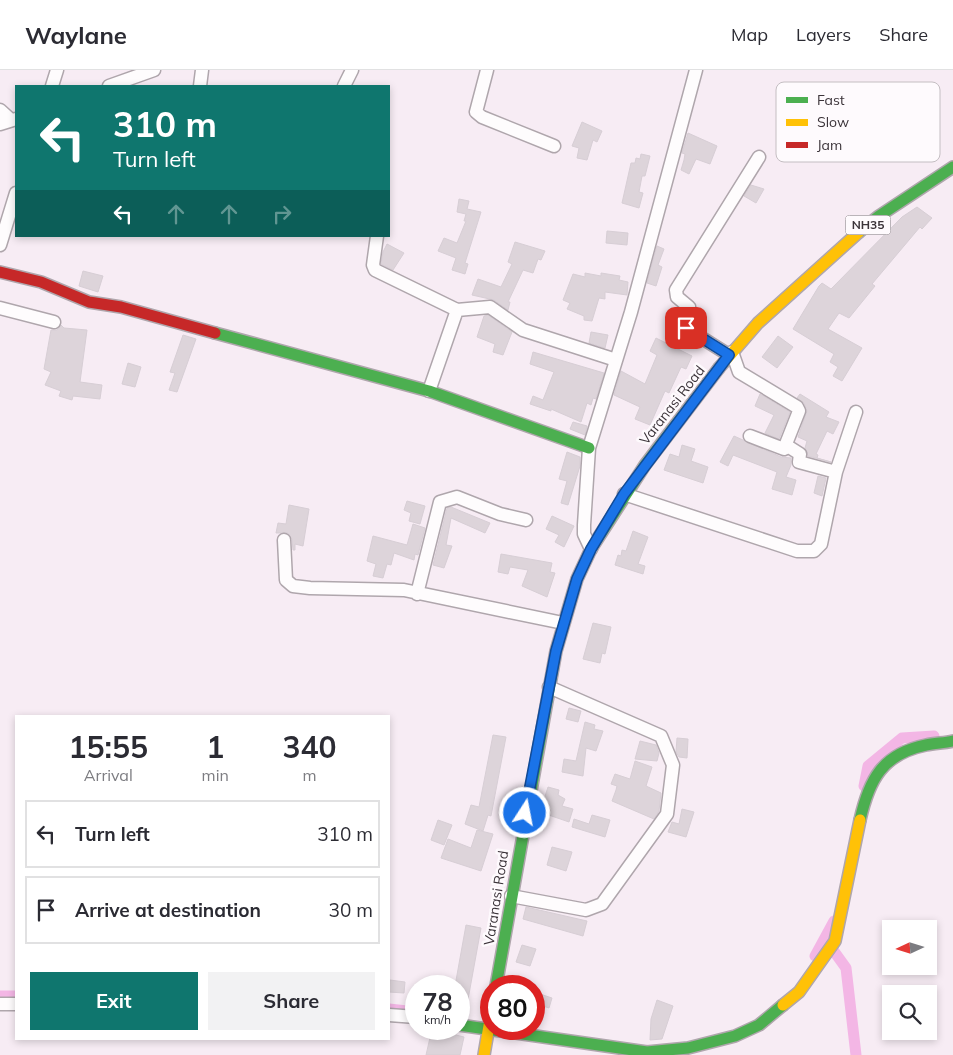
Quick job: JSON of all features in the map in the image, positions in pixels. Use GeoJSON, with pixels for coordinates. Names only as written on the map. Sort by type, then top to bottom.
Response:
{"type":"FeatureCollection","features":[{"type":"Feature","properties":{"kind":"main road","name":"Varanasi Road"},"geometry":{"type":"LineString","coordinates":[[498,975],[549,687],[563,623],[577,579],[591,549],[624,494],[730,354],[758,323],[836,251],[879,216],[953,167]]}},
{"type":"Feature","properties":{"kind":"main road"},"geometry":{"type":"LineString","coordinates":[[0,272],[41,282],[89,302],[121,307],[428,391],[589,448]]}},
{"type":"Feature","properties":{"kind":"main road"},"geometry":{"type":"LineString","coordinates":[[545,1034],[629,1051],[668,1052],[734,1036],[763,1022],[799,992],[832,945],[866,793],[872,778],[891,761],[913,749],[953,741]]}},
{"type":"Feature","properties":{"kind":"main road"},"geometry":{"type":"LineString","coordinates":[[484,1055],[486,1040]]}},
{"type":"Feature","properties":{"kind":"street"},"geometry":{"type":"LineString","coordinates":[[52,85],[57,70]]}},
{"type":"Feature","properties":{"kind":"street"},"geometry":{"type":"LineString","coordinates":[[112,85],[154,70]]}},
{"type":"Feature","properties":{"kind":"street"},"geometry":{"type":"LineString","coordinates":[[200,85],[202,70]]}},
{"type":"Feature","properties":{"kind":"street"},"geometry":{"type":"LineString","coordinates":[[344,85],[352,70]]}},
{"type":"Feature","properties":{"kind":"street"},"geometry":{"type":"LineString","coordinates":[[488,70],[476,112],[482,117],[554,146]]}},
{"type":"Feature","properties":{"kind":"street"},"geometry":{"type":"LineString","coordinates":[[591,549],[584,534],[589,448],[631,312],[696,70]]}},
{"type":"Feature","properties":{"kind":"street"},"geometry":{"type":"LineString","coordinates":[[0,110],[9,121]]}},
{"type":"Feature","properties":{"kind":"street"},"geometry":{"type":"LineString","coordinates":[[759,157],[676,290],[677,298],[689,307],[684,324],[686,328],[730,354],[740,372],[797,406],[799,410],[784,449]]}},
{"type":"Feature","properties":{"kind":"street"},"geometry":{"type":"LineString","coordinates":[[0,245],[15,197]]}},
{"type":"Feature","properties":{"kind":"street"},"geometry":{"type":"LineString","coordinates":[[377,237],[373,265],[375,270],[457,310],[490,307],[524,330],[616,360]]}},
{"type":"Feature","properties":{"kind":"street"},"geometry":{"type":"LineString","coordinates":[[0,308],[54,322]]}},
{"type":"Feature","properties":{"kind":"street"},"geometry":{"type":"LineString","coordinates":[[428,391],[457,310]]}},
{"type":"Feature","properties":{"kind":"street"},"geometry":{"type":"LineString","coordinates":[[624,494],[805,553],[814,551],[821,544],[836,472],[856,412]]}},
{"type":"Feature","properties":{"kind":"street"},"geometry":{"type":"LineString","coordinates":[[750,436],[784,449],[789,448],[800,454],[799,462],[836,472]]}},
{"type":"Feature","properties":{"kind":"street"},"geometry":{"type":"LineString","coordinates":[[417,594],[440,502],[457,497],[500,514],[526,520]]}},
{"type":"Feature","properties":{"kind":"street"},"geometry":{"type":"LineString","coordinates":[[284,540],[286,580],[292,586],[310,588],[390,588],[500,608],[563,623]]}},
{"type":"Feature","properties":{"kind":"street"},"geometry":{"type":"LineString","coordinates":[[511,896],[586,910],[593,909],[602,904],[667,814],[673,765],[662,744],[661,736],[549,687]]}},
{"type":"Feature","properties":{"kind":"street"},"geometry":{"type":"LineString","coordinates":[[0,1004],[15,1004]]}},
{"type":"Feature","properties":{"kind":"street"},"geometry":{"type":"LineString","coordinates":[[390,1015],[405,1016]]}},
{"type":"Feature","properties":{"kind":"building"},"geometry":{"type":"Polygon","coordinates":[[[582,122],[602,131],[597,142],[593,140],[587,160],[577,158],[579,148],[572,146],[582,122]]]}},
{"type":"Feature","properties":{"kind":"building"},"geometry":{"type":"Polygon","coordinates":[[[688,133],[717,146],[710,164],[696,159],[689,174],[681,170],[685,154],[682,153],[688,133]]]}},
{"type":"Feature","properties":{"kind":"building"},"geometry":{"type":"Polygon","coordinates":[[[641,154],[650,156],[645,176],[642,176],[639,192],[643,193],[639,208],[622,203],[631,163],[635,163],[636,158],[640,159],[641,154]]]}},
{"type":"Feature","properties":{"kind":"building"},"geometry":{"type":"Polygon","coordinates":[[[751,185],[764,189],[756,203],[744,196],[751,185]]]}},
{"type":"Feature","properties":{"kind":"building"},"geometry":{"type":"Polygon","coordinates":[[[459,199],[469,201],[467,209],[481,212],[465,263],[468,264],[465,274],[452,270],[456,258],[438,251],[444,238],[457,243],[466,221],[464,221],[466,214],[457,212],[459,199]]]}},
{"type":"Feature","properties":{"kind":"building"},"geometry":{"type":"Polygon","coordinates":[[[917,207],[932,218],[922,229],[920,227],[872,284],[875,286],[849,318],[839,313],[828,329],[862,348],[842,381],[833,376],[838,367],[830,362],[834,354],[793,329],[822,283],[831,289],[902,217],[917,207]]]}},
{"type":"Feature","properties":{"kind":"building"},"geometry":{"type":"Polygon","coordinates":[[[607,231],[628,233],[627,245],[606,243],[607,231]]]}},
{"type":"Feature","properties":{"kind":"building"},"geometry":{"type":"Polygon","coordinates":[[[515,242],[545,251],[541,260],[538,259],[533,273],[523,270],[508,302],[510,302],[508,310],[494,300],[472,295],[478,279],[501,287],[512,264],[508,262],[515,242]]]}},
{"type":"Feature","properties":{"kind":"building"},"geometry":{"type":"Polygon","coordinates":[[[387,244],[404,253],[393,270],[381,264],[383,252],[387,244]]]}},
{"type":"Feature","properties":{"kind":"building"},"geometry":{"type":"Polygon","coordinates":[[[657,246],[664,249],[658,265],[662,267],[656,286],[647,283],[657,246]]]}},
{"type":"Feature","properties":{"kind":"building"},"geometry":{"type":"Polygon","coordinates":[[[83,271],[103,276],[98,292],[79,286],[83,271]]]}},
{"type":"Feature","properties":{"kind":"building"},"geometry":{"type":"Polygon","coordinates":[[[585,273],[601,276],[601,273],[620,276],[619,280],[628,282],[627,295],[605,292],[605,299],[599,298],[592,321],[584,320],[584,316],[567,309],[570,303],[563,300],[573,274],[585,277],[585,273]]]}},
{"type":"Feature","properties":{"kind":"building"},"geometry":{"type":"Polygon","coordinates":[[[488,315],[512,332],[503,355],[493,352],[495,344],[477,337],[484,316],[488,315]]]}},
{"type":"Feature","properties":{"kind":"building"},"geometry":{"type":"Polygon","coordinates":[[[61,325],[64,328],[87,330],[80,382],[102,385],[100,399],[73,396],[72,400],[59,396],[61,391],[45,385],[51,372],[44,369],[51,330],[57,330],[61,325]]]}},
{"type":"Feature","properties":{"kind":"building"},"geometry":{"type":"Polygon","coordinates":[[[591,332],[608,335],[605,348],[589,343],[591,332]]]}},
{"type":"Feature","properties":{"kind":"building"},"geometry":{"type":"Polygon","coordinates":[[[183,335],[196,339],[177,392],[169,390],[175,373],[170,372],[183,335]]]}},
{"type":"Feature","properties":{"kind":"building"},"geometry":{"type":"Polygon","coordinates":[[[778,336],[793,347],[777,368],[762,357],[778,336]]]}},
{"type":"Feature","properties":{"kind":"building"},"geometry":{"type":"Polygon","coordinates":[[[656,338],[692,356],[686,369],[681,367],[669,393],[665,391],[650,425],[635,419],[640,407],[614,395],[621,371],[645,384],[657,355],[650,351],[656,338]]]}},
{"type":"Feature","properties":{"kind":"building"},"geometry":{"type":"Polygon","coordinates":[[[533,352],[604,373],[596,399],[593,398],[591,405],[587,403],[581,422],[551,409],[551,411],[530,404],[533,396],[543,400],[554,372],[530,364],[533,352]]]}},
{"type":"Feature","properties":{"kind":"building"},"geometry":{"type":"Polygon","coordinates":[[[128,363],[141,367],[135,387],[122,384],[128,363]]]}},
{"type":"Feature","properties":{"kind":"building"},"geometry":{"type":"Polygon","coordinates":[[[760,394],[790,412],[779,439],[765,433],[774,415],[755,406],[760,394]]]}},
{"type":"Feature","properties":{"kind":"building"},"geometry":{"type":"Polygon","coordinates":[[[800,394],[829,412],[826,417],[839,422],[833,434],[827,431],[816,454],[818,455],[817,458],[831,462],[808,456],[805,448],[807,441],[798,437],[807,411],[804,403],[797,398],[800,394]]]}},
{"type":"Feature","properties":{"kind":"building"},"geometry":{"type":"Polygon","coordinates":[[[573,422],[587,426],[585,435],[570,429],[573,422]]]}},
{"type":"Feature","properties":{"kind":"building"},"geometry":{"type":"Polygon","coordinates":[[[734,436],[781,457],[791,458],[791,465],[786,477],[796,480],[792,495],[772,489],[777,472],[733,455],[728,466],[720,462],[734,436]]]}},
{"type":"Feature","properties":{"kind":"building"},"geometry":{"type":"Polygon","coordinates":[[[682,445],[695,449],[691,461],[708,467],[703,483],[664,470],[670,454],[679,457],[682,445]]]}},
{"type":"Feature","properties":{"kind":"building"},"geometry":{"type":"Polygon","coordinates":[[[567,452],[580,457],[580,466],[568,505],[561,503],[567,481],[559,479],[567,452]]]}},
{"type":"Feature","properties":{"kind":"building"},"geometry":{"type":"Polygon","coordinates":[[[818,476],[826,478],[822,496],[814,493],[818,476]]]}},
{"type":"Feature","properties":{"kind":"building"},"geometry":{"type":"Polygon","coordinates":[[[407,501],[425,506],[420,524],[409,521],[411,513],[404,510],[407,501]]]}},
{"type":"Feature","properties":{"kind":"building"},"geometry":{"type":"Polygon","coordinates":[[[289,505],[309,509],[303,546],[295,544],[295,550],[293,550],[292,539],[288,533],[276,533],[278,523],[286,524],[289,505]]]}},
{"type":"Feature","properties":{"kind":"building"},"geometry":{"type":"Polygon","coordinates":[[[451,507],[490,523],[485,533],[451,518],[446,545],[452,546],[444,568],[433,565],[447,508],[451,507]]]}},
{"type":"Feature","properties":{"kind":"building"},"geometry":{"type":"Polygon","coordinates":[[[552,516],[574,526],[564,547],[555,542],[559,535],[546,529],[552,516]]]}},
{"type":"Feature","properties":{"kind":"building"},"geometry":{"type":"Polygon","coordinates":[[[413,524],[425,528],[418,555],[415,554],[414,560],[394,553],[391,565],[387,564],[383,578],[373,576],[376,564],[367,561],[373,536],[407,545],[413,524]]]}},
{"type":"Feature","properties":{"kind":"building"},"geometry":{"type":"Polygon","coordinates":[[[633,531],[648,537],[638,564],[645,566],[643,574],[615,565],[618,555],[621,556],[622,550],[626,551],[633,531]]]}},
{"type":"Feature","properties":{"kind":"building"},"geometry":{"type":"Polygon","coordinates":[[[501,554],[552,563],[550,572],[555,573],[547,597],[522,586],[528,570],[510,567],[508,574],[498,572],[501,554]]]}},
{"type":"Feature","properties":{"kind":"building"},"geometry":{"type":"Polygon","coordinates":[[[593,623],[611,627],[605,654],[602,653],[600,663],[583,659],[593,623]]]}},
{"type":"Feature","properties":{"kind":"building"},"geometry":{"type":"Polygon","coordinates":[[[569,708],[581,711],[578,722],[566,719],[569,708]]]}},
{"type":"Feature","properties":{"kind":"building"},"geometry":{"type":"Polygon","coordinates":[[[585,722],[595,725],[594,729],[603,731],[596,751],[586,748],[583,776],[562,772],[564,759],[576,761],[585,722]]]}},
{"type":"Feature","properties":{"kind":"building"},"geometry":{"type":"Polygon","coordinates":[[[493,735],[506,737],[491,816],[488,815],[483,831],[465,824],[471,805],[479,807],[493,735]]]}},
{"type":"Feature","properties":{"kind":"building"},"geometry":{"type":"Polygon","coordinates":[[[677,738],[688,739],[687,758],[679,757],[676,752],[677,738]]]}},
{"type":"Feature","properties":{"kind":"building"},"geometry":{"type":"Polygon","coordinates":[[[640,741],[656,745],[659,753],[657,761],[635,759],[640,741]]]}},
{"type":"Feature","properties":{"kind":"building"},"geometry":{"type":"Polygon","coordinates":[[[635,761],[652,767],[646,786],[661,793],[659,811],[654,819],[612,801],[617,786],[611,784],[615,774],[630,779],[635,761]]]}},
{"type":"Feature","properties":{"kind":"building"},"geometry":{"type":"Polygon","coordinates":[[[548,787],[559,790],[558,795],[565,799],[562,806],[573,809],[569,822],[540,812],[548,787]]]}},
{"type":"Feature","properties":{"kind":"building"},"geometry":{"type":"Polygon","coordinates":[[[682,809],[694,812],[686,837],[668,832],[672,822],[679,824],[682,809]]]}},
{"type":"Feature","properties":{"kind":"building"},"geometry":{"type":"Polygon","coordinates":[[[592,815],[610,820],[605,837],[572,827],[574,819],[589,824],[592,815]]]}},
{"type":"Feature","properties":{"kind":"building"},"geometry":{"type":"Polygon","coordinates":[[[438,820],[452,825],[444,845],[431,840],[438,820]]]}},
{"type":"Feature","properties":{"kind":"building"},"geometry":{"type":"Polygon","coordinates":[[[477,830],[493,834],[481,871],[441,858],[448,839],[471,848],[477,830]]]}},
{"type":"Feature","properties":{"kind":"building"},"geometry":{"type":"Polygon","coordinates":[[[552,847],[572,852],[566,871],[547,865],[552,847]]]}},
{"type":"Feature","properties":{"kind":"building"},"geometry":{"type":"Polygon","coordinates":[[[526,907],[587,921],[583,936],[523,919],[526,907]]]}},
{"type":"Feature","properties":{"kind":"building"},"geometry":{"type":"Polygon","coordinates":[[[466,925],[481,928],[470,988],[470,975],[457,975],[466,925]]]}},
{"type":"Feature","properties":{"kind":"building"},"geometry":{"type":"Polygon","coordinates":[[[522,945],[536,949],[530,966],[516,962],[522,945]]]}},
{"type":"Feature","properties":{"kind":"building"},"geometry":{"type":"Polygon","coordinates":[[[390,980],[405,982],[404,993],[390,992],[390,980]]]}},
{"type":"Feature","properties":{"kind":"building"},"geometry":{"type":"Polygon","coordinates":[[[545,996],[552,998],[549,1008],[545,1007],[545,996]]]}},
{"type":"Feature","properties":{"kind":"building"},"geometry":{"type":"Polygon","coordinates":[[[657,1000],[673,1006],[662,1039],[650,1040],[651,1019],[657,1000]]]}},
{"type":"Feature","properties":{"kind":"building"},"geometry":{"type":"Polygon","coordinates":[[[429,1040],[463,1040],[460,1055],[426,1055],[429,1040]]]}},
{"type":"Feature","properties":{"kind":"waterway"},"geometry":{"type":"LineString","coordinates":[[864,786],[868,766],[902,738],[934,736]]}},
{"type":"Feature","properties":{"kind":"waterway"},"geometry":{"type":"LineString","coordinates":[[815,956],[834,921]]}},
{"type":"Feature","properties":{"kind":"waterway"},"geometry":{"type":"LineString","coordinates":[[828,943],[846,968],[856,1055]]}},
{"type":"Feature","properties":{"kind":"waterway"},"geometry":{"type":"LineString","coordinates":[[0,996],[15,996]]}},
{"type":"Feature","properties":{"kind":"waterway"},"geometry":{"type":"LineString","coordinates":[[390,1009],[405,1011]]}},
{"type":"Feature","properties":{"kind":"traffic: fast"},"geometry":{"type":"LineString","coordinates":[[859,232],[879,216],[953,167]]}},
{"type":"Feature","properties":{"kind":"traffic: fast"},"geometry":{"type":"LineString","coordinates":[[215,333],[429,391],[589,448]]}},
{"type":"Feature","properties":{"kind":"traffic: fast"},"geometry":{"type":"LineString","coordinates":[[498,975],[556,651],[577,579],[591,549],[645,465],[719,368]]}},
{"type":"Feature","properties":{"kind":"traffic: fast"},"geometry":{"type":"LineString","coordinates":[[860,820],[873,781],[888,762],[911,749],[929,744],[953,741]]}},
{"type":"Feature","properties":{"kind":"traffic: fast"},"geometry":{"type":"LineString","coordinates":[[470,1027],[647,1052],[688,1048],[735,1036],[759,1025],[783,1005]]}},
{"type":"Feature","properties":{"kind":"traffic: slow"},"geometry":{"type":"LineString","coordinates":[[719,368],[758,323],[859,232]]}},
{"type":"Feature","properties":{"kind":"traffic: slow"},"geometry":{"type":"LineString","coordinates":[[783,1005],[799,992],[835,941],[860,820]]}},
{"type":"Feature","properties":{"kind":"traffic: slow"},"geometry":{"type":"LineString","coordinates":[[484,1055],[487,1040]]}},
{"type":"Feature","properties":{"kind":"traffic: jam"},"geometry":{"type":"LineString","coordinates":[[0,272],[41,282],[89,302],[121,307],[215,333]]}},
{"type":"Feature","properties":{"kind":"route"},"geometry":{"type":"LineString","coordinates":[[525,813],[556,651],[577,579],[591,549],[624,494],[644,465],[729,355],[686,328]]}}]}
